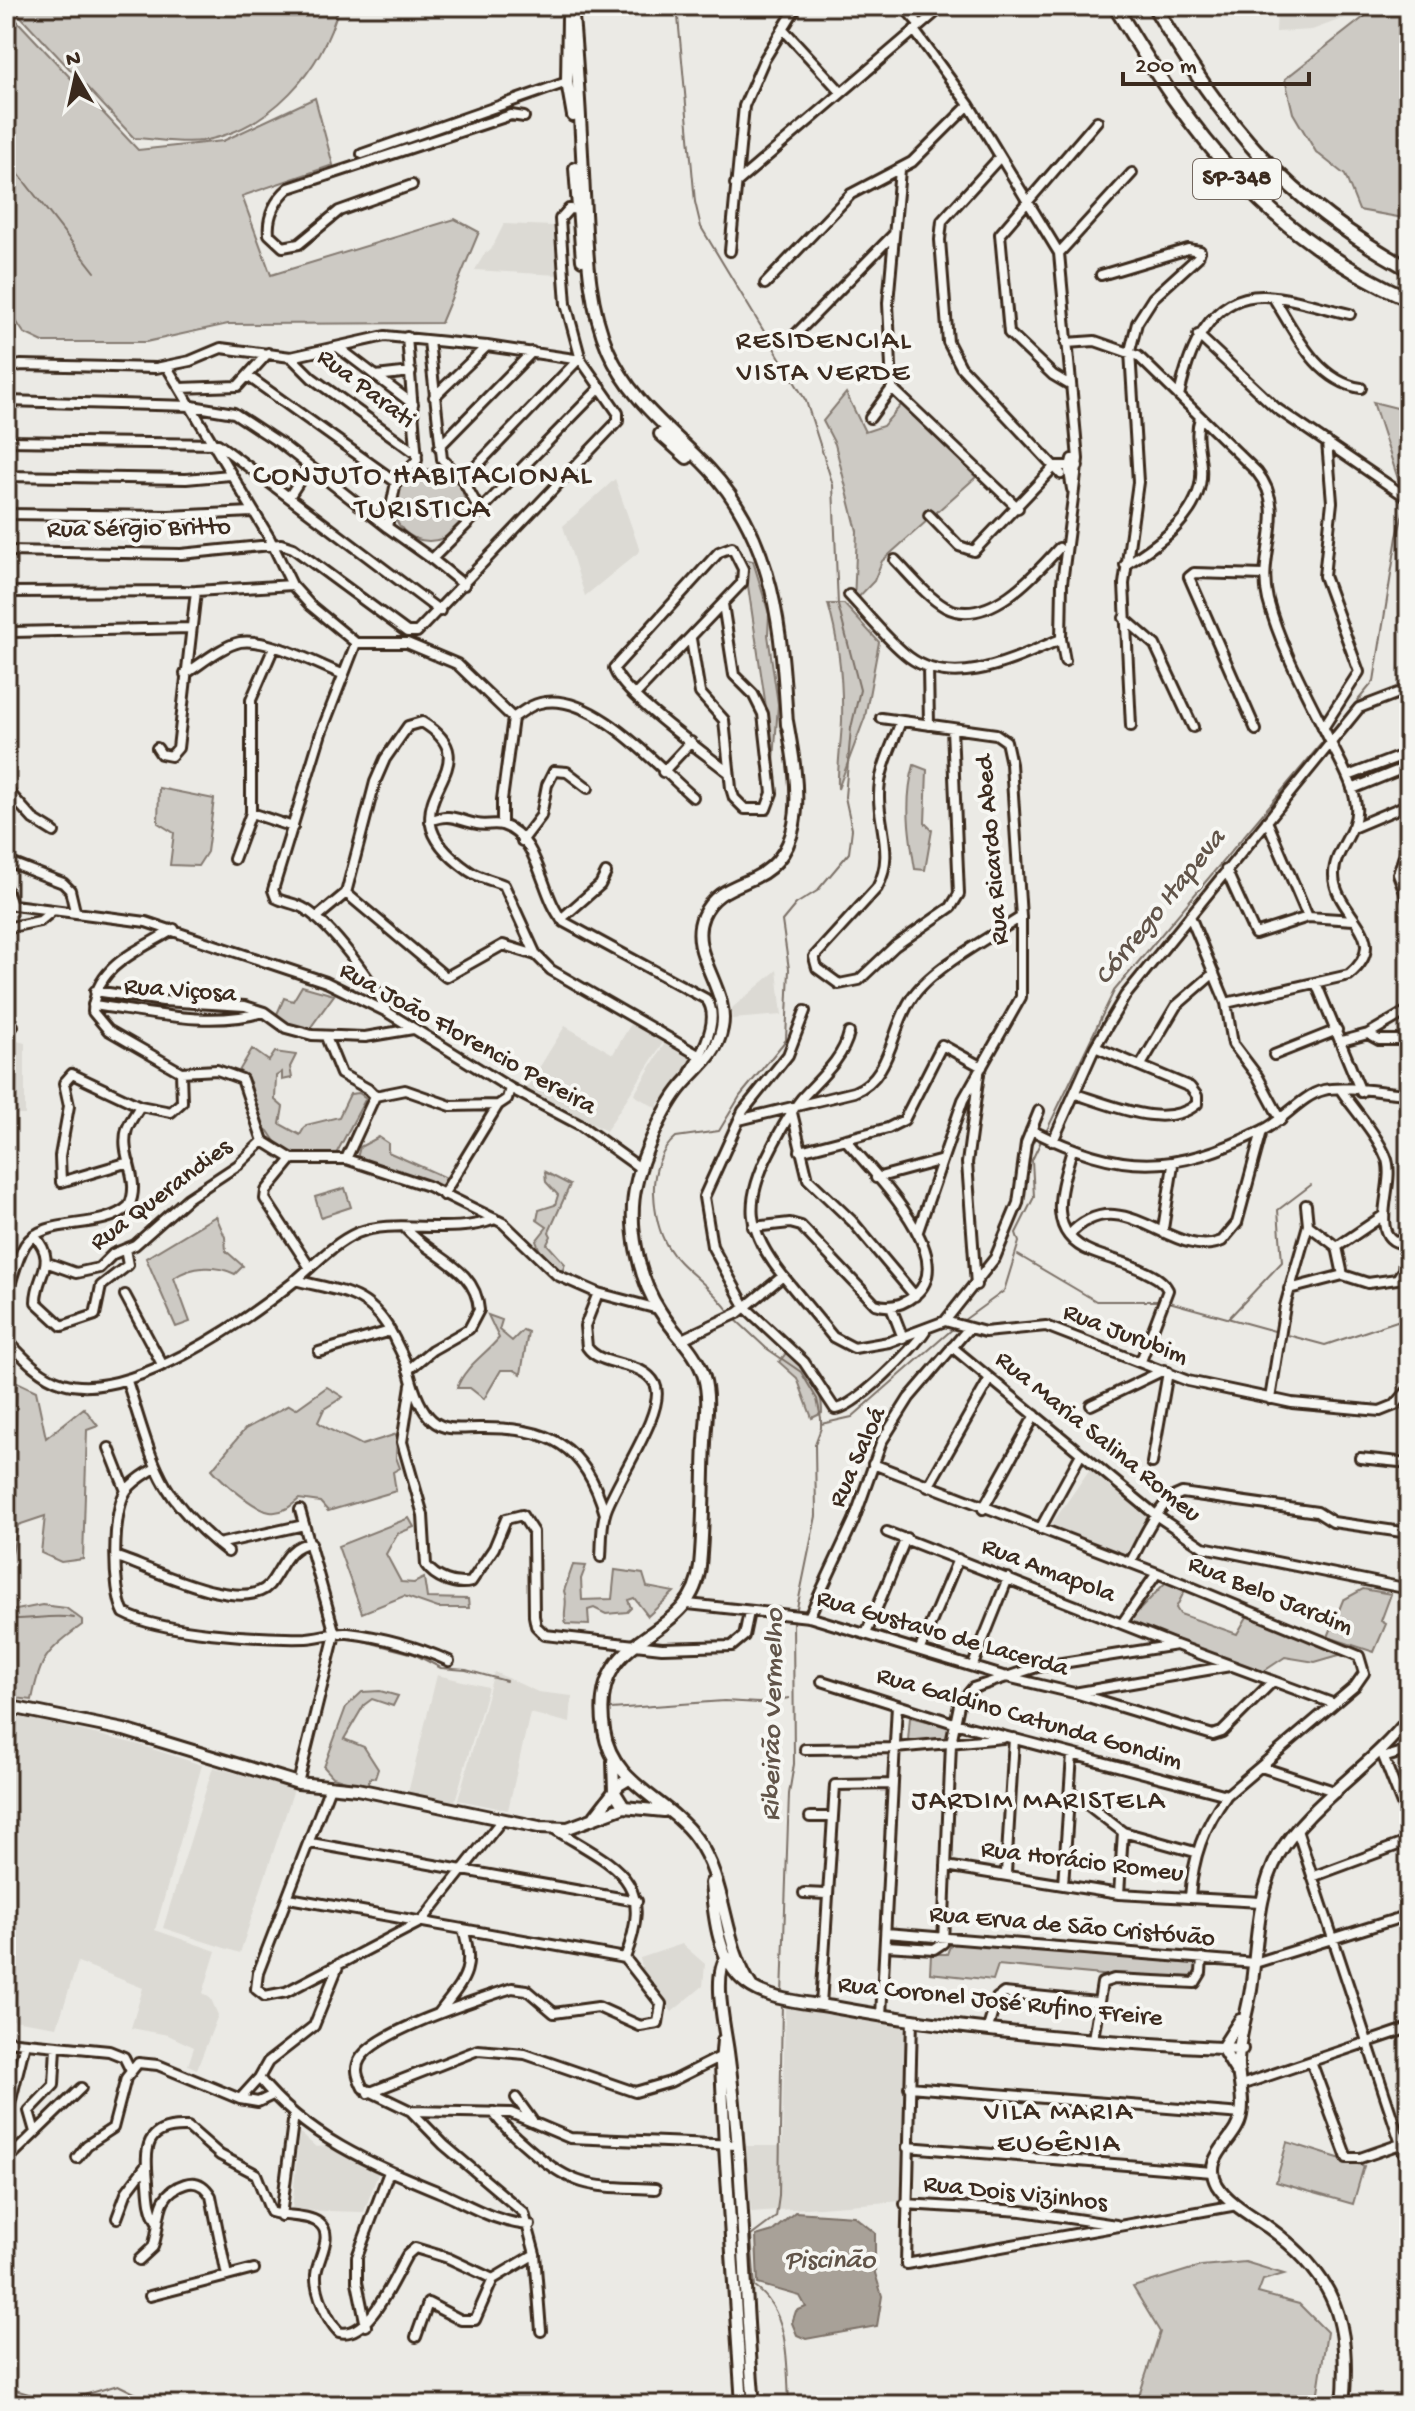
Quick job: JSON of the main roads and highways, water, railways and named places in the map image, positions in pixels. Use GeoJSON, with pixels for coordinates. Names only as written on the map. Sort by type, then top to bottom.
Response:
{"type":"FeatureCollection","features":[{"type":"Feature","properties":{"kind":"highway","name":"SP-348"},"geometry":{"type":"LineString","coordinates":[[1115,6],[1160,83],[1190,124],[1261,204],[1307,242],[1366,280],[1409,299]]}},
{"type":"Feature","properties":{"kind":"highway","name":"SP-348"},"geometry":{"type":"LineString","coordinates":[[1154,6],[1209,96],[1281,180],[1331,222],[1409,269]]}},
{"type":"Feature","properties":{"kind":"main road"},"geometry":{"type":"LineString","coordinates":[[570,6],[578,75],[581,211]]}},
{"type":"Feature","properties":{"kind":"main road"},"geometry":{"type":"LineString","coordinates":[[570,6],[567,82],[573,117],[590,317],[604,359],[640,412],[703,472],[732,507],[750,540],[776,613],[787,721],[793,835],[768,871],[719,894],[701,920],[701,945],[721,993],[723,1019],[718,1042],[700,1070],[682,1086],[640,1168],[635,1188],[635,1232],[644,1280],[658,1309],[701,1369],[707,1403],[697,1587],[688,1604],[631,1645],[616,1663],[603,1703],[604,1733],[613,1761],[614,1791],[624,1807]]}},
{"type":"Feature","properties":{"kind":"main road"},"geometry":{"type":"LineString","coordinates":[[567,82],[578,75]]}},
{"type":"Feature","properties":{"kind":"main road"},"geometry":{"type":"LineString","coordinates":[[6,1706],[115,1727],[298,1783],[355,1795],[372,1794],[556,1830],[624,1807],[649,1805],[666,1811],[688,1829],[710,1865],[732,1962],[721,1991],[725,2029],[725,2146],[742,2405]]}},
{"type":"Feature","properties":{"kind":"main road"},"geometry":{"type":"LineString","coordinates":[[1242,2049],[1261,1902],[1280,1853],[1297,1830],[1384,1754],[1409,1718]]}},
{"type":"Feature","properties":{"kind":"main road"},"geometry":{"type":"LineString","coordinates":[[613,1761],[649,1805]]}},
{"type":"Feature","properties":{"kind":"main road"},"geometry":{"type":"LineString","coordinates":[[593,1817],[614,1791],[629,1779]]}},
{"type":"Feature","properties":{"kind":"main road"},"geometry":{"type":"LineString","coordinates":[[710,1865],[718,1930],[732,1962]]}},
{"type":"Feature","properties":{"kind":"main road","name":"Rua Coronel José Rufino Freire"},"geometry":{"type":"LineString","coordinates":[[732,1962],[752,1987],[776,1996],[881,2016],[1093,2039],[1242,2049]]}},
{"type":"Feature","properties":{"kind":"main road"},"geometry":{"type":"LineString","coordinates":[[1240,2080],[1222,2048],[1249,2000]]}},
{"type":"Feature","properties":{"kind":"main road"},"geometry":{"type":"LineString","coordinates":[[1245,2011],[1240,2080],[1242,2114],[1214,2160],[1212,2172],[1222,2192],[1296,2248],[1328,2286],[1341,2327],[1346,2369],[1343,2405]]}},
{"type":"Feature","properties":{"kind":"main road"},"geometry":{"type":"LineString","coordinates":[[725,2055],[737,2145],[754,2405]]}},
{"type":"Feature","properties":{"kind":"water","name":"Piscinão"},"geometry":{"type":"Polygon","coordinates":[[[795,2212],[854,2216],[875,2233],[875,2273],[882,2296],[877,2326],[806,2339],[797,2335],[792,2323],[796,2311],[806,2307],[800,2296],[758,2284],[756,2236],[773,2231],[795,2212]]]}},
{"type":"Feature","properties":{"kind":"waterway","name":"Ribeirão Vermelho"},"geometry":{"type":"LineString","coordinates":[[677,6],[695,202],[701,227],[806,401],[833,485],[838,605],[860,690],[851,728],[845,797],[852,829],[849,853],[817,891],[796,904],[782,921],[789,969],[786,1040],[740,1096],[719,1131],[676,1137],[666,1148],[656,1170],[654,1193],[662,1236],[670,1251],[731,1314]]}},
{"type":"Feature","properties":{"kind":"waterway"},"geometry":{"type":"LineString","coordinates":[[6,158],[95,272]]}},
{"type":"Feature","properties":{"kind":"waterway","name":"Córrego Itapeva"},"geometry":{"type":"LineString","coordinates":[[1330,734],[1374,681],[1397,537],[1407,499]]}},
{"type":"Feature","properties":{"kind":"waterway","name":"Córrego Itapeva"},"geometry":{"type":"LineString","coordinates":[[1046,1132],[1114,991],[1326,738]]}},
{"type":"Feature","properties":{"kind":"waterway","name":"Córrego Itapeva"},"geometry":{"type":"LineString","coordinates":[[960,1323],[1004,1291],[1019,1242],[1016,1233],[1034,1197],[1032,1160],[1043,1137]]}},
{"type":"Feature","properties":{"kind":"waterway"},"geometry":{"type":"LineString","coordinates":[[1229,1318],[1282,1262],[1278,1210],[1311,1185]]}},
{"type":"Feature","properties":{"kind":"waterway"},"geometry":{"type":"LineString","coordinates":[[1018,1255],[1096,1301],[1162,1301]]}},
{"type":"Feature","properties":{"kind":"waterway"},"geometry":{"type":"LineString","coordinates":[[1169,1302],[1278,1332]]}},
{"type":"Feature","properties":{"kind":"waterway"},"geometry":{"type":"LineString","coordinates":[[1284,1334],[1325,1345],[1409,1317]]}},
{"type":"Feature","properties":{"kind":"waterway","name":"Ribeirão Vermelho"},"geometry":{"type":"LineString","coordinates":[[735,1319],[766,1348],[801,1372],[817,1399],[821,1418],[815,1444],[816,1516],[796,1613]]}},
{"type":"Feature","properties":{"kind":"waterway","name":"Córrego Itapeva"},"geometry":{"type":"LineString","coordinates":[[821,1424],[852,1417],[955,1327]]}},
{"type":"Feature","properties":{"kind":"waterway"},"geometry":{"type":"LineString","coordinates":[[6,1618],[74,1618]]}},
{"type":"Feature","properties":{"kind":"waterway","name":"Ribeirão Vermelho"},"geometry":{"type":"LineString","coordinates":[[782,1995],[789,1794],[794,1764],[793,1618]]}},
{"type":"Feature","properties":{"kind":"waterway"},"geometry":{"type":"LineString","coordinates":[[344,1636],[414,1654],[441,1668],[466,1670],[506,1681]]}},
{"type":"Feature","properties":{"kind":"waterway"},"geometry":{"type":"LineString","coordinates":[[611,1709],[724,1701],[759,1703],[789,1698]]}},
{"type":"Feature","properties":{"kind":"waterway","name":"Ribeirão Vermelho"},"geometry":{"type":"LineString","coordinates":[[782,2001],[779,2196],[776,2217],[751,2236],[755,2287],[766,2297],[781,2324],[787,2356],[789,2405]]}},
{"type":"Feature","properties":{"kind":"waterway"},"geometry":{"type":"LineString","coordinates":[[6,2387],[57,2403],[118,2385],[159,2405]]}},
{"type":"Feature","properties":{"kind":"district","name":"RESIDENCIAL VISTA VERDE"},"geometry":{"type":"Point","coordinates":[824,358]}},
{"type":"Feature","properties":{"kind":"district","name":"CONJUTO HABITACIONAL TURISTICA"},"geometry":{"type":"Point","coordinates":[423,494]}},
{"type":"Feature","properties":{"kind":"district","name":"JARDIM MARISTELA"},"geometry":{"type":"Point","coordinates":[1039,1802]}},
{"type":"Feature","properties":{"kind":"district","name":"VILA MARIA EUGÊNIA"},"geometry":{"type":"Point","coordinates":[1059,2129]}}]}
